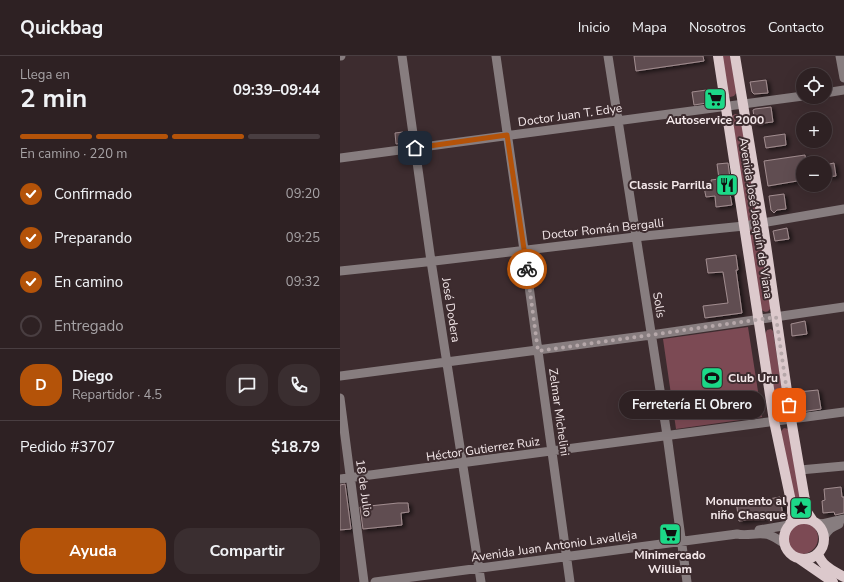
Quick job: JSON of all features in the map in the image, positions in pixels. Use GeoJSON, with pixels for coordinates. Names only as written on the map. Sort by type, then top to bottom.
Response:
{"type":"FeatureCollection","features":[{"type":"Feature","properties":{"kind":"main road","name":"Avenida José Joaquín de Viana"},"geometry":{"type":"LineString","coordinates":[[718,56],[774,421],[792,506],[792,514],[789,525]]}},
{"type":"Feature","properties":{"kind":"main road","name":"Avenida José Joaquín de Viana"},"geometry":{"type":"LineString","coordinates":[[735,56],[762,222],[791,420],[807,512],[815,522]]}},
{"type":"Feature","properties":{"kind":"main road"},"geometry":{"type":"LineString","coordinates":[[798,558],[805,559],[812,557],[818,554],[822,549],[824,537],[823,532],[815,522],[804,519],[798,520],[789,525],[785,532],[785,544],[792,555],[833,582]]}},
{"type":"Feature","properties":{"kind":"main road"},"geometry":{"type":"LineString","coordinates":[[818,554],[825,566],[844,577]]}},
{"type":"Feature","properties":{"kind":"street","name":"José Dodera"},"geometry":{"type":"LineString","coordinates":[[402,56],[431,261],[481,582]]}},
{"type":"Feature","properties":{"kind":"street","name":"Zelmar Michelini"},"geometry":{"type":"LineString","coordinates":[[496,56],[570,582]]}},
{"type":"Feature","properties":{"kind":"street","name":"Solís"},"geometry":{"type":"LineString","coordinates":[[608,56],[667,435],[687,582]]}},
{"type":"Feature","properties":{"kind":"street"},"geometry":{"type":"LineString","coordinates":[[840,56],[844,78]]}},
{"type":"Feature","properties":{"kind":"street"},"geometry":{"type":"LineString","coordinates":[[832,92],[844,90]]}},
{"type":"Feature","properties":{"kind":"street","name":"Doctor Juan T. Edye"},"geometry":{"type":"LineString","coordinates":[[340,158],[796,97]]}},
{"type":"Feature","properties":{"kind":"street","name":"Doctor Román Bergalli"},"geometry":{"type":"LineString","coordinates":[[340,271],[744,226],[844,209]]}},
{"type":"Feature","properties":{"kind":"street"},"geometry":{"type":"LineString","coordinates":[[340,376],[538,351],[844,307]]}},
{"type":"Feature","properties":{"kind":"street","name":"18 de Julio"},"geometry":{"type":"LineString","coordinates":[[340,398],[364,582]]}},
{"type":"Feature","properties":{"kind":"street","name":"Héctor Gutierrez Ruiz"},"geometry":{"type":"LineString","coordinates":[[340,480],[844,412]]}},
{"type":"Feature","properties":{"kind":"street"},"geometry":{"type":"LineString","coordinates":[[800,470],[844,466]]}},
{"type":"Feature","properties":{"kind":"street"},"geometry":{"type":"LineString","coordinates":[[815,522],[822,524],[844,519]]}},
{"type":"Feature","properties":{"kind":"street"},"geometry":{"type":"LineString","coordinates":[[824,537],[827,531],[832,527],[844,523]]}},
{"type":"Feature","properties":{"kind":"street","name":"Avenida Juan Antonio Lavalleja"},"geometry":{"type":"LineString","coordinates":[[374,582],[737,534],[789,525]]}},
{"type":"Feature","properties":{"kind":"street","name":"Avenida Juan Antonio Lavalleja"},"geometry":{"type":"LineString","coordinates":[[737,534],[770,535],[785,544]]}},
{"type":"Feature","properties":{"kind":"shaded area"},"geometry":{"type":"Polygon","coordinates":[[[721,56],[731,56],[737,92],[734,96],[730,97],[728,95],[721,56]]]}},
{"type":"Feature","properties":{"kind":"shaded area"},"geometry":{"type":"Polygon","coordinates":[[[738,114],[741,118],[757,218],[756,220],[747,222],[732,116],[738,114]]]}},
{"type":"Feature","properties":{"kind":"shaded area"},"geometry":{"type":"Polygon","coordinates":[[[758,226],[771,306],[770,310],[767,312],[761,309],[748,229],[758,226]]]}},
{"type":"Feature","properties":{"kind":"shaded area","name":"Club Uru"},"geometry":{"type":"Polygon","coordinates":[[[748,327],[762,417],[676,429],[663,339],[748,327]]]}},
{"type":"Feature","properties":{"kind":"shaded area"},"geometry":{"type":"Polygon","coordinates":[[[771,329],[773,331],[785,409],[783,411],[777,409],[765,334],[767,330],[771,329]]]}},
{"type":"Feature","properties":{"kind":"shaded area"},"geometry":{"type":"Polygon","coordinates":[[[784,428],[789,429],[803,514],[795,515],[781,431],[784,428]]]}},
{"type":"Feature","properties":{"kind":"shaded area"},"geometry":{"type":"Polygon","coordinates":[[[802,522],[813,527],[818,538],[813,549],[802,554],[791,549],[786,538],[791,527],[802,522]]]}},
{"type":"Feature","properties":{"kind":"building"},"geometry":{"type":"Polygon","coordinates":[[[634,56],[703,56],[704,61],[636,71],[634,56]]]}},
{"type":"Feature","properties":{"kind":"building"},"geometry":{"type":"Polygon","coordinates":[[[766,80],[768,93],[754,94],[752,92],[750,82],[766,80]]]}},
{"type":"Feature","properties":{"kind":"building"},"geometry":{"type":"Polygon","coordinates":[[[714,89],[716,100],[713,102],[694,105],[692,92],[714,89]]]}},
{"type":"Feature","properties":{"kind":"building"},"geometry":{"type":"Polygon","coordinates":[[[771,107],[773,122],[755,124],[753,110],[771,107]]]}},
{"type":"Feature","properties":{"kind":"building"},"geometry":{"type":"Polygon","coordinates":[[[403,132],[404,143],[396,144],[395,133],[403,132]]]}},
{"type":"Feature","properties":{"kind":"building"},"geometry":{"type":"Polygon","coordinates":[[[785,134],[786,145],[766,148],[764,137],[785,134]]]}},
{"type":"Feature","properties":{"kind":"building"},"geometry":{"type":"Polygon","coordinates":[[[796,156],[796,181],[768,186],[764,161],[796,156]]]}},
{"type":"Feature","properties":{"kind":"building"},"geometry":{"type":"Polygon","coordinates":[[[728,163],[732,205],[716,207],[715,196],[706,197],[704,187],[712,186],[711,180],[719,179],[717,164],[728,163]]]}},
{"type":"Feature","properties":{"kind":"building"},"geometry":{"type":"Polygon","coordinates":[[[832,163],[834,163],[836,176],[832,176],[832,163]]]}},
{"type":"Feature","properties":{"kind":"building"},"geometry":{"type":"Polygon","coordinates":[[[784,194],[786,209],[777,210],[774,213],[771,210],[769,196],[784,194]]]}},
{"type":"Feature","properties":{"kind":"building"},"geometry":{"type":"Polygon","coordinates":[[[787,228],[789,239],[775,241],[773,231],[787,228]]]}},
{"type":"Feature","properties":{"kind":"building"},"geometry":{"type":"Polygon","coordinates":[[[736,255],[738,270],[736,270],[742,313],[705,318],[703,306],[728,303],[723,272],[708,273],[706,259],[736,255]]]}},
{"type":"Feature","properties":{"kind":"building"},"geometry":{"type":"Polygon","coordinates":[[[805,321],[807,334],[792,336],[791,324],[805,321]]]}},
{"type":"Feature","properties":{"kind":"building"},"geometry":{"type":"Polygon","coordinates":[[[818,390],[821,409],[801,412],[798,392],[818,390]]]}},
{"type":"Feature","properties":{"kind":"building"},"geometry":{"type":"Polygon","coordinates":[[[345,484],[351,529],[340,530],[340,485],[345,484]]]}},
{"type":"Feature","properties":{"kind":"building"},"geometry":{"type":"Polygon","coordinates":[[[841,487],[842,497],[844,497],[844,513],[835,515],[834,512],[823,513],[822,501],[825,500],[824,489],[841,487]]]}},
{"type":"Feature","properties":{"kind":"building"},"geometry":{"type":"Polygon","coordinates":[[[780,497],[783,516],[739,521],[736,501],[751,499],[752,502],[780,497]]]}},
{"type":"Feature","properties":{"kind":"building"},"geometry":{"type":"Polygon","coordinates":[[[408,503],[409,512],[401,513],[402,525],[363,529],[360,507],[408,503]]]}},
{"type":"Feature","properties":{"kind":"way so far"},"geometry":{"type":"LineString","coordinates":[[527,269],[538,351],[776,317],[789,405]]}},
{"type":"Feature","properties":{"kind":"place","name":"Autoservice 2000"},"geometry":{"type":"Point","coordinates":[715,99]}},
{"type":"Feature","properties":{"kind":"place","name":"Classic Parrilla"},"geometry":{"type":"Point","coordinates":[727,185]}},
{"type":"Feature","properties":{"kind":"place","name":"Club Uru"},"geometry":{"type":"Point","coordinates":[712,378]}},
{"type":"Feature","properties":{"kind":"place","name":"Ferretería El Obrero"},"geometry":{"type":"Point","coordinates":[789,405]}},
{"type":"Feature","properties":{"kind":"place","name":"Monumento al niño Chasque"},"geometry":{"type":"Point","coordinates":[801,508]}},
{"type":"Feature","properties":{"kind":"place","name":"Minimercado William"},"geometry":{"type":"Point","coordinates":[670,534]}},
{"type":"Feature","properties":{"kind":"route"},"geometry":{"type":"LineString","coordinates":[[415,148],[507,135],[527,269]]}}]}
